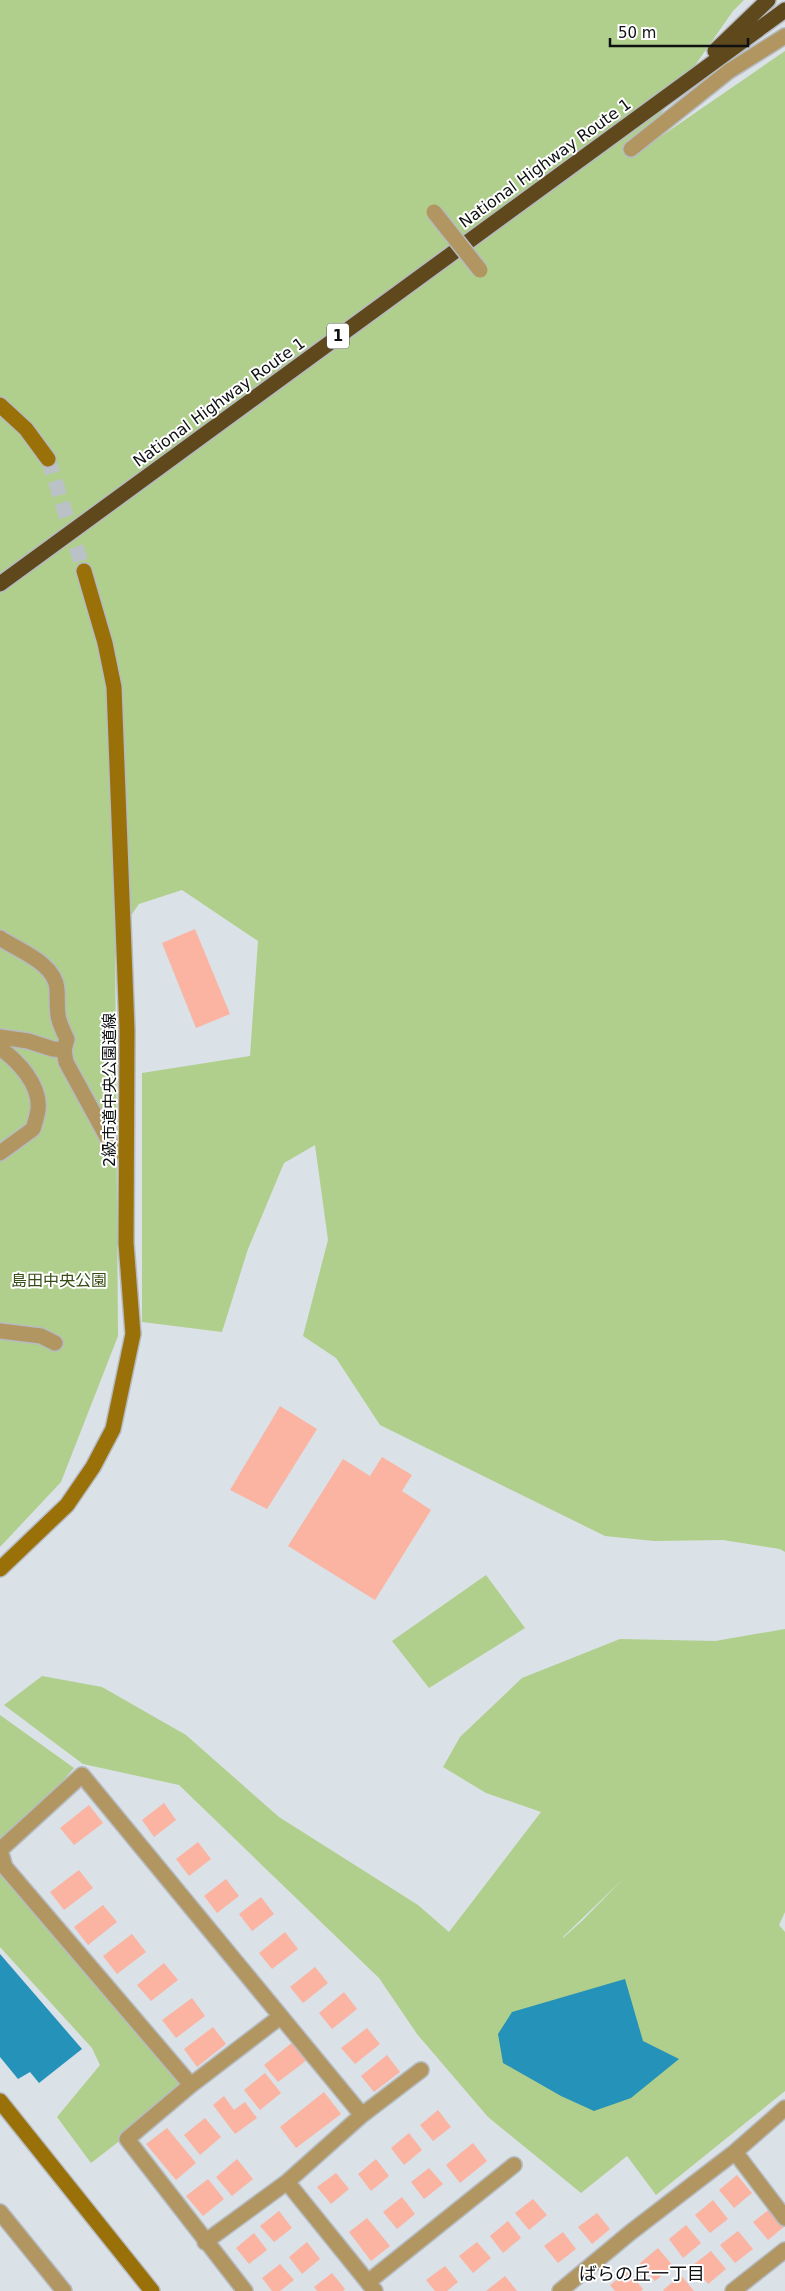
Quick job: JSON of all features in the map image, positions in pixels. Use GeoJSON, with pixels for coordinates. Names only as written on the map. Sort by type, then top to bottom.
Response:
{"type":"FeatureCollection","features":[{"type":"Feature","properties":{"kind":"highway","name":"National Highway Route 1"},"geometry":{"type":"LineString","coordinates":[[676,89],[768,0]]}},
{"type":"Feature","properties":{"kind":"highway","name":"National Highway Route 1"},"geometry":{"type":"LineString","coordinates":[[0,584],[785,10]]}},
{"type":"Feature","properties":{"kind":"street"},"geometry":{"type":"LineString","coordinates":[[631,149],[729,71],[785,36]]}},
{"type":"Feature","properties":{"kind":"street"},"geometry":{"type":"LineString","coordinates":[[434,212],[480,270]]}},
{"type":"Feature","properties":{"kind":"street"},"geometry":{"type":"LineString","coordinates":[[0,405],[26,429],[48,460]]}},
{"type":"Feature","properties":{"kind":"street","name":"2級市道中央公園道線"},"geometry":{"type":"LineString","coordinates":[[0,1569],[67,1505],[93,1467],[112,1429],[133,1334],[126,1243],[127,1030],[114,687],[105,643],[84,571]]}},
{"type":"Feature","properties":{"kind":"street"},"geometry":{"type":"LineString","coordinates":[[0,938],[32,956],[47,969],[57,987],[58,1020],[67,1039],[64,1050],[66,1062],[115,1152]]}},
{"type":"Feature","properties":{"kind":"street"},"geometry":{"type":"LineString","coordinates":[[0,1037],[28,1041],[53,1049],[64,1050]]}},
{"type":"Feature","properties":{"kind":"street"},"geometry":{"type":"LineString","coordinates":[[0,1048],[11,1056],[32,1082],[39,1108],[33,1129],[0,1153]]}},
{"type":"Feature","properties":{"kind":"street"},"geometry":{"type":"LineString","coordinates":[[0,1331],[41,1336],[55,1342]]}},
{"type":"Feature","properties":{"kind":"street"},"geometry":{"type":"LineString","coordinates":[[191,2085],[5,1867],[0,1850],[82,1775],[362,2115]]}},
{"type":"Feature","properties":{"kind":"street"},"geometry":{"type":"LineString","coordinates":[[245,2291],[128,2139],[191,2085],[280,2017]]}},
{"type":"Feature","properties":{"kind":"street"},"geometry":{"type":"LineString","coordinates":[[206,2242],[287,2182],[362,2115],[421,2070]]}},
{"type":"Feature","properties":{"kind":"street"},"geometry":{"type":"LineString","coordinates":[[0,2101],[152,2291]]}},
{"type":"Feature","properties":{"kind":"street"},"geometry":{"type":"LineString","coordinates":[[560,2291],[631,2232],[735,2152],[785,2108]]}},
{"type":"Feature","properties":{"kind":"street"},"geometry":{"type":"LineString","coordinates":[[735,2152],[785,2218]]}},
{"type":"Feature","properties":{"kind":"street"},"geometry":{"type":"LineString","coordinates":[[287,2182],[371,2286],[514,2165]]}},
{"type":"Feature","properties":{"kind":"street"},"geometry":{"type":"LineString","coordinates":[[0,2212],[64,2291]]}},
{"type":"Feature","properties":{"kind":"street"},"geometry":{"type":"LineString","coordinates":[[733,2291],[785,2250]]}},
{"type":"Feature","properties":{"kind":"green space","name":"島田中央公園"},"geometry":{"type":"Polygon","coordinates":[[[0,0],[744,0],[733,11],[631,157],[785,51],[785,1552],[780,1549],[723,1540],[654,1541],[605,1536],[380,1425],[336,1358],[303,1336],[328,1240],[315,1145],[284,1163],[248,1249],[222,1332],[142,1322],[142,1073],[250,1056],[258,941],[182,890],[139,904],[115,938],[118,1336],[61,1482],[0,1547],[0,0]]]}},
{"type":"Feature","properties":{"kind":"green space"},"geometry":{"type":"Polygon","coordinates":[[[486,1575],[525,1628],[429,1688],[392,1641],[486,1575]]]}},
{"type":"Feature","properties":{"kind":"green space"},"geometry":{"type":"Polygon","coordinates":[[[785,1629],[785,1912],[779,1925],[785,1932],[785,2091],[656,2195],[627,2156],[581,2193],[488,2117],[417,2034],[379,1978],[179,1785],[83,1764],[4,1705],[42,1676],[102,1687],[186,1735],[279,1817],[418,1905],[449,1932],[541,1812],[486,1793],[443,1767],[460,1737],[522,1678],[620,1639],[715,1641],[785,1629]],[[623,1879],[563,1938],[583,1920],[623,1879]]]}},
{"type":"Feature","properties":{"kind":"green space"},"geometry":{"type":"Polygon","coordinates":[[[0,1715],[74,1768],[0,1853],[0,1715]]]}},
{"type":"Feature","properties":{"kind":"green space"},"geometry":{"type":"Polygon","coordinates":[[[0,1872],[187,2089],[91,2163],[57,2117],[100,2065],[92,2048],[0,1947],[0,1872]]]}},
{"type":"Feature","properties":{"kind":"water"},"geometry":{"type":"Polygon","coordinates":[[[0,1954],[82,2049],[39,2083],[30,2072],[18,2079],[0,2057],[0,1954]]]}},
{"type":"Feature","properties":{"kind":"water"},"geometry":{"type":"Polygon","coordinates":[[[625,1979],[643,2041],[679,2059],[631,2098],[594,2111],[561,2096],[503,2063],[498,2034],[512,2012],[625,1979]]]}},
{"type":"Feature","properties":{"kind":"building"},"geometry":{"type":"Polygon","coordinates":[[[195,929],[230,1014],[196,1028],[162,943],[195,929]]]}},
{"type":"Feature","properties":{"kind":"building"},"geometry":{"type":"Polygon","coordinates":[[[280,1406],[317,1429],[267,1509],[230,1490],[280,1406]]]}},
{"type":"Feature","properties":{"kind":"building"},"geometry":{"type":"Polygon","coordinates":[[[382,1457],[412,1475],[402,1491],[431,1510],[375,1600],[288,1546],[343,1459],[370,1476],[382,1457]]]}},
{"type":"Feature","properties":{"kind":"building"},"geometry":{"type":"Polygon","coordinates":[[[164,1803],[176,1820],[154,1837],[142,1820],[164,1803]]]}},
{"type":"Feature","properties":{"kind":"building"},"geometry":{"type":"Polygon","coordinates":[[[89,1805],[103,1823],[74,1845],[60,1828],[89,1805]]]}},
{"type":"Feature","properties":{"kind":"building"},"geometry":{"type":"Polygon","coordinates":[[[198,1842],[211,1859],[189,1876],[176,1859],[198,1842]]]}},
{"type":"Feature","properties":{"kind":"building"},"geometry":{"type":"Polygon","coordinates":[[[79,1870],[93,1888],[64,1910],[50,1892],[79,1870]]]}},
{"type":"Feature","properties":{"kind":"building"},"geometry":{"type":"Polygon","coordinates":[[[226,1879],[239,1896],[217,1913],[204,1896],[226,1879]]]}},
{"type":"Feature","properties":{"kind":"building"},"geometry":{"type":"Polygon","coordinates":[[[261,1897],[274,1914],[252,1931],[239,1914],[261,1897]]]}},
{"type":"Feature","properties":{"kind":"building"},"geometry":{"type":"Polygon","coordinates":[[[103,1905],[117,1922],[88,1945],[74,1927],[103,1905]]]}},
{"type":"Feature","properties":{"kind":"building"},"geometry":{"type":"Polygon","coordinates":[[[285,1932],[298,1949],[272,1969],[259,1953],[285,1932]]]}},
{"type":"Feature","properties":{"kind":"building"},"geometry":{"type":"Polygon","coordinates":[[[132,1934],[146,1952],[117,1974],[103,1956],[132,1934]]]}},
{"type":"Feature","properties":{"kind":"building"},"geometry":{"type":"Polygon","coordinates":[[[164,1963],[178,1980],[151,2001],[137,1985],[164,1963]]]}},
{"type":"Feature","properties":{"kind":"building"},"geometry":{"type":"Polygon","coordinates":[[[315,1967],[328,1983],[303,2003],[290,1987],[315,1967]]]}},
{"type":"Feature","properties":{"kind":"building"},"geometry":{"type":"Polygon","coordinates":[[[344,1992],[357,2009],[332,2029],[319,2013],[344,1992]]]}},
{"type":"Feature","properties":{"kind":"building"},"geometry":{"type":"Polygon","coordinates":[[[192,1998],[205,2016],[176,2038],[162,2020],[192,1998]]]}},
{"type":"Feature","properties":{"kind":"building"},"geometry":{"type":"Polygon","coordinates":[[[213,2027],[226,2044],[197,2067],[184,2049],[213,2027]]]}},
{"type":"Feature","properties":{"kind":"building"},"geometry":{"type":"Polygon","coordinates":[[[367,2028],[380,2044],[355,2064],[341,2048],[367,2028]]]}},
{"type":"Feature","properties":{"kind":"building"},"geometry":{"type":"Polygon","coordinates":[[[293,2042],[307,2060],[278,2082],[264,2065],[293,2042]]]}},
{"type":"Feature","properties":{"kind":"building"},"geometry":{"type":"Polygon","coordinates":[[[387,2055],[400,2072],[374,2092],[361,2076],[387,2055]]]}},
{"type":"Feature","properties":{"kind":"building"},"geometry":{"type":"Polygon","coordinates":[[[265,2073],[281,2093],[260,2110],[244,2090],[265,2073]]]}},
{"type":"Feature","properties":{"kind":"building"},"geometry":{"type":"Polygon","coordinates":[[[324,2092],[341,2114],[296,2148],[280,2127],[324,2092]]]}},
{"type":"Feature","properties":{"kind":"building"},"geometry":{"type":"Polygon","coordinates":[[[224,2096],[234,2110],[245,2102],[257,2118],[235,2134],[213,2105],[224,2096]]]}},
{"type":"Feature","properties":{"kind":"building"},"geometry":{"type":"Polygon","coordinates":[[[438,2110],[451,2127],[433,2141],[420,2125],[438,2110]]]}},
{"type":"Feature","properties":{"kind":"building"},"geometry":{"type":"Polygon","coordinates":[[[205,2118],[221,2137],[200,2155],[184,2135],[205,2118]]]}},
{"type":"Feature","properties":{"kind":"building"},"geometry":{"type":"Polygon","coordinates":[[[167,2128],[196,2163],[176,2180],[146,2144],[167,2128]]]}},
{"type":"Feature","properties":{"kind":"building"},"geometry":{"type":"Polygon","coordinates":[[[409,2133],[422,2150],[404,2165],[391,2148],[409,2133]]]}},
{"type":"Feature","properties":{"kind":"building"},"geometry":{"type":"Polygon","coordinates":[[[473,2143],[487,2161],[460,2183],[446,2165],[473,2143]]]}},
{"type":"Feature","properties":{"kind":"building"},"geometry":{"type":"Polygon","coordinates":[[[237,2159],[253,2179],[232,2196],[216,2177],[237,2159]]]}},
{"type":"Feature","properties":{"kind":"building"},"geometry":{"type":"Polygon","coordinates":[[[376,2159],[389,2176],[371,2191],[358,2174],[376,2159]]]}},
{"type":"Feature","properties":{"kind":"building"},"geometry":{"type":"Polygon","coordinates":[[[429,2168],[443,2184],[424,2199],[411,2182],[429,2168]]]}},
{"type":"Feature","properties":{"kind":"building"},"geometry":{"type":"Polygon","coordinates":[[[336,2173],[349,2189],[331,2204],[317,2187],[336,2173]]]}},
{"type":"Feature","properties":{"kind":"building"},"geometry":{"type":"Polygon","coordinates":[[[737,2175],[752,2193],[734,2208],[719,2190],[737,2175]]]}},
{"type":"Feature","properties":{"kind":"building"},"geometry":{"type":"Polygon","coordinates":[[[208,2179],[224,2199],[203,2216],[186,2196],[208,2179]]]}},
{"type":"Feature","properties":{"kind":"building"},"geometry":{"type":"Polygon","coordinates":[[[402,2197],[415,2214],[397,2229],[383,2212],[402,2197]]]}},
{"type":"Feature","properties":{"kind":"building"},"geometry":{"type":"Polygon","coordinates":[[[533,2199],[547,2215],[529,2230],[515,2213],[533,2199]]]}},
{"type":"Feature","properties":{"kind":"building"},"geometry":{"type":"Polygon","coordinates":[[[713,2200],[728,2219],[710,2233],[695,2215],[713,2200]]]}},
{"type":"Feature","properties":{"kind":"building"},"geometry":{"type":"Polygon","coordinates":[[[771,2208],[785,2226],[768,2240],[753,2222],[771,2208]]]}},
{"type":"Feature","properties":{"kind":"building"},"geometry":{"type":"Polygon","coordinates":[[[279,2211],[292,2228],[274,2242],[260,2226],[279,2211]]]}},
{"type":"Feature","properties":{"kind":"building"},"geometry":{"type":"Polygon","coordinates":[[[597,2213],[610,2229],[592,2244],[578,2227],[597,2213]]]}},
{"type":"Feature","properties":{"kind":"building"},"geometry":{"type":"Polygon","coordinates":[[[367,2218],[390,2246],[371,2261],[349,2232],[367,2218]]]}},
{"type":"Feature","properties":{"kind":"building"},"geometry":{"type":"Polygon","coordinates":[[[508,2221],[521,2238],[503,2253],[490,2236],[508,2221]]]}},
{"type":"Feature","properties":{"kind":"building"},"geometry":{"type":"Polygon","coordinates":[[[686,2225],[701,2243],[683,2258],[669,2239],[686,2225]]]}},
{"type":"Feature","properties":{"kind":"building"},"geometry":{"type":"Polygon","coordinates":[[[738,2231],[753,2249],[735,2263],[720,2245],[738,2231]]]}},
{"type":"Feature","properties":{"kind":"building"},"geometry":{"type":"Polygon","coordinates":[[[563,2232],[576,2249],[558,2263],[544,2246],[563,2232]]]}},
{"type":"Feature","properties":{"kind":"building"},"geometry":{"type":"Polygon","coordinates":[[[254,2233],[267,2250],[249,2264],[236,2248],[254,2233]]]}},
{"type":"Feature","properties":{"kind":"building"},"geometry":{"type":"Polygon","coordinates":[[[307,2242],[320,2259],[302,2274],[289,2257],[307,2242]]]}},
{"type":"Feature","properties":{"kind":"building"},"geometry":{"type":"Polygon","coordinates":[[[477,2242],[491,2258],[473,2273],[459,2256],[477,2242]]]}},
{"type":"Feature","properties":{"kind":"building"},"geometry":{"type":"Polygon","coordinates":[[[658,2248],[673,2266],[655,2281],[640,2263],[658,2248]]]}},
{"type":"Feature","properties":{"kind":"building"},"geometry":{"type":"Polygon","coordinates":[[[711,2251],[726,2269],[708,2284],[693,2265],[711,2251]]]}},
{"type":"Feature","properties":{"kind":"building"},"geometry":{"type":"Polygon","coordinates":[[[280,2264],[294,2280],[280,2291],[272,2291],[262,2278],[280,2264]]]}},
{"type":"Feature","properties":{"kind":"building"},"geometry":{"type":"Polygon","coordinates":[[[445,2266],[458,2282],[447,2291],[435,2291],[426,2280],[445,2266]]]}},
{"type":"Feature","properties":{"kind":"building"},"geometry":{"type":"Polygon","coordinates":[[[628,2271],[643,2289],[641,2291],[615,2291],[610,2285],[628,2271]]]}},
{"type":"Feature","properties":{"kind":"building"},"geometry":{"type":"Polygon","coordinates":[[[332,2273],[345,2289],[343,2291],[317,2291],[314,2287],[332,2273]]]}},
{"type":"Feature","properties":{"kind":"building"},"geometry":{"type":"Polygon","coordinates":[[[681,2275],[694,2291],[663,2290],[681,2275]]]}},
{"type":"Feature","properties":{"kind":"building"},"geometry":{"type":"Polygon","coordinates":[[[505,2276],[517,2291],[486,2291],[505,2276]]]}},
{"type":"Feature","properties":{"kind":"tunnel"},"geometry":{"type":"LineString","coordinates":[[48,459],[84,571]]}},
{"type":"Feature","properties":{"kind":"district","name":"ばらの丘一丁目"},"geometry":{"type":"Point","coordinates":[642,2273]}}]}
